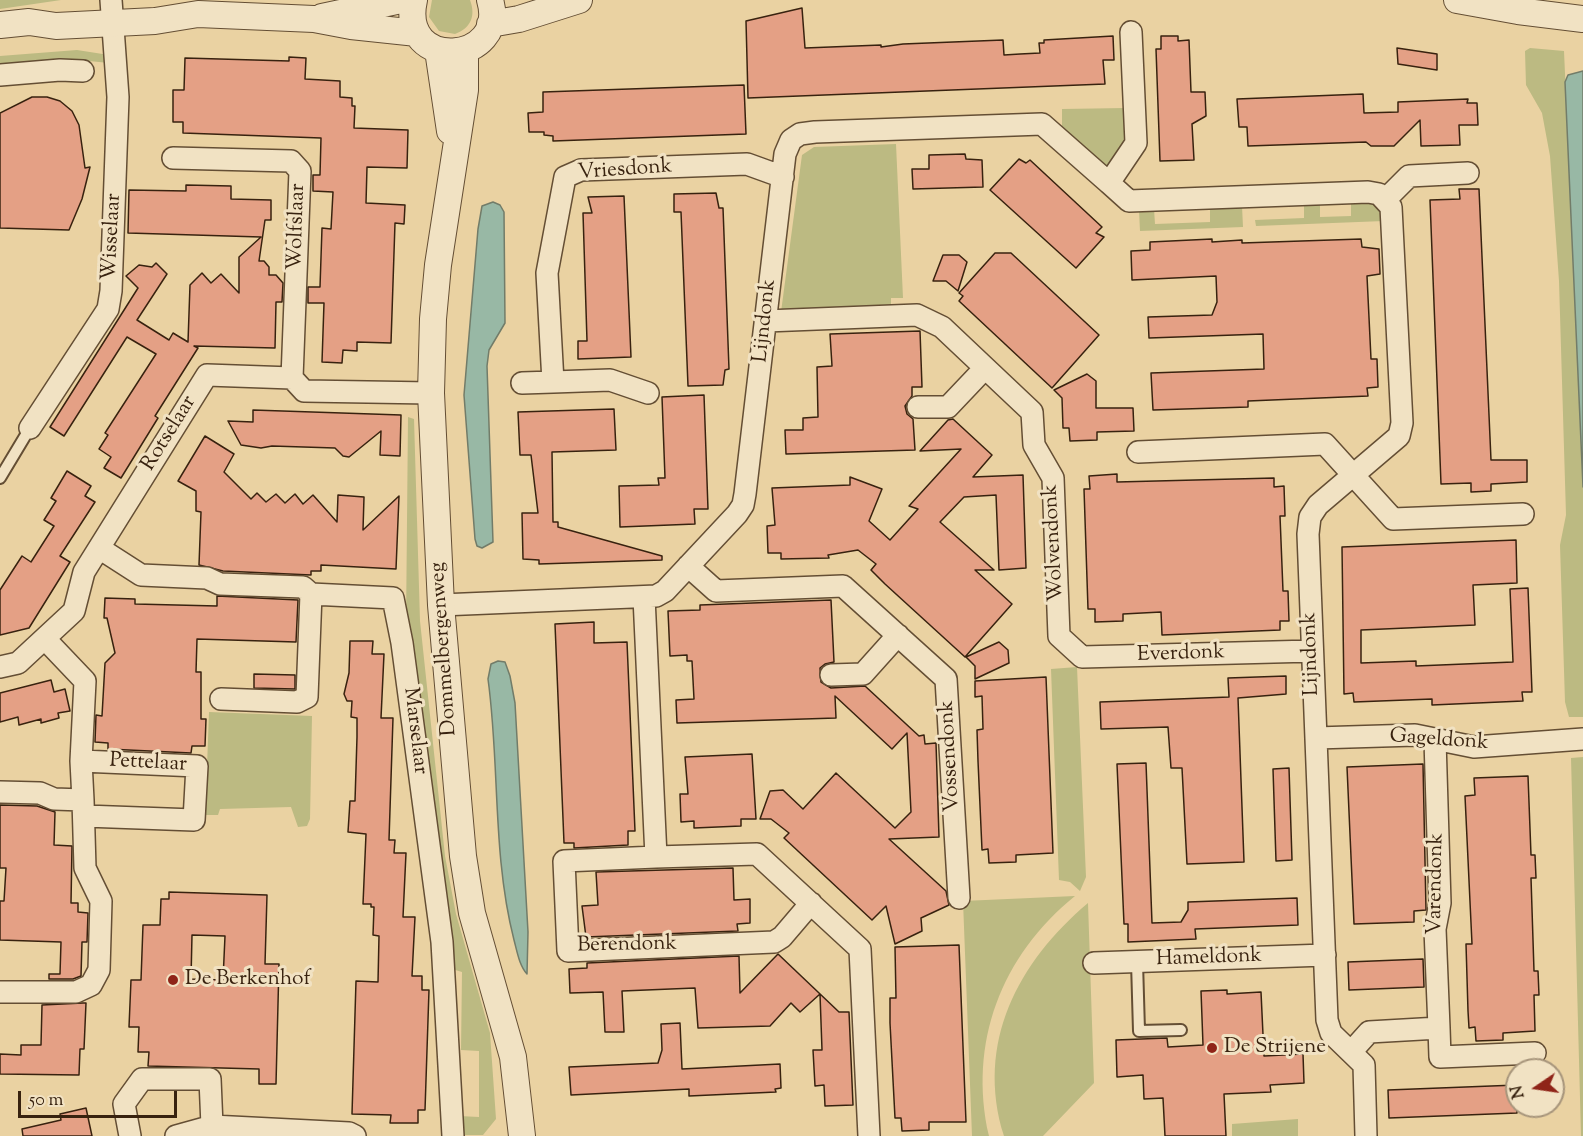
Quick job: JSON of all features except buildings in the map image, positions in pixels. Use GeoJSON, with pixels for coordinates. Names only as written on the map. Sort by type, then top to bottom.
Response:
{"type":"FeatureCollection","features":[{"type":"Feature","properties":{"kind":"street"},"geometry":{"type":"LineString","coordinates":[[314,19],[401,0]]}},
{"type":"Feature","properties":{"kind":"street"},"geometry":{"type":"LineString","coordinates":[[414,0],[412,21],[417,33],[426,44],[452,53],[465,50],[481,40],[490,12],[525,18],[579,0]]}},
{"type":"Feature","properties":{"kind":"street"},"geometry":{"type":"LineString","coordinates":[[1457,0],[1583,19]]}},
{"type":"Feature","properties":{"kind":"street"},"geometry":{"type":"LineString","coordinates":[[0,25],[29,22],[56,12],[112,10],[156,3],[198,14],[314,19],[351,26],[417,33]]}},
{"type":"Feature","properties":{"kind":"street","name":"Wisselaar"},"geometry":{"type":"LineString","coordinates":[[30,428],[108,309],[118,97],[112,10]]}},
{"type":"Feature","properties":{"kind":"street"},"geometry":{"type":"LineString","coordinates":[[1108,183],[1136,143],[1131,33]]}},
{"type":"Feature","properties":{"kind":"street","name":"Dommelbergenweg"},"geometry":{"type":"LineString","coordinates":[[438,50],[454,155]]}},
{"type":"Feature","properties":{"kind":"street","name":"Dommelbergenweg"},"geometry":{"type":"LineString","coordinates":[[465,50],[465,90],[438,265],[430,393],[441,605],[463,856],[472,913],[513,1057],[522,1136]]}},
{"type":"Feature","properties":{"kind":"street"},"geometry":{"type":"LineString","coordinates":[[0,75],[60,70],[83,71]]}},
{"type":"Feature","properties":{"kind":"street","name":"Lijndonk"},"geometry":{"type":"LineString","coordinates":[[441,605],[644,597],[665,591],[743,505],[785,154],[791,140],[800,134],[1042,124],[1129,201],[1368,192],[1386,199],[1394,218],[1402,423],[1400,436],[1318,506],[1310,517],[1308,534],[1327,1020],[1331,1033],[1364,1065],[1366,1136]]}},
{"type":"Feature","properties":{"kind":"street","name":"Wolfslaar"},"geometry":{"type":"LineString","coordinates":[[173,158],[291,161],[300,171],[292,378]]}},
{"type":"Feature","properties":{"kind":"street","name":"Vriesdonk"},"geometry":{"type":"LineString","coordinates":[[552,382],[547,273],[565,177],[581,170],[747,164],[783,177]]}},
{"type":"Feature","properties":{"kind":"street"},"geometry":{"type":"LineString","coordinates":[[1386,199],[1409,176],[1468,172]]}},
{"type":"Feature","properties":{"kind":"street","name":"Wolvendonk"},"geometry":{"type":"LineString","coordinates":[[766,321],[917,315],[942,327],[1032,412],[1034,445],[1053,478],[1059,636]]}},
{"type":"Feature","properties":{"kind":"street"},"geometry":{"type":"LineString","coordinates":[[918,407],[948,407],[985,368]]}},
{"type":"Feature","properties":{"kind":"street","name":"Rotselaar"},"geometry":{"type":"LineString","coordinates":[[0,668],[18,663],[74,611],[84,572],[207,375],[292,378],[304,391],[430,393]]}},
{"type":"Feature","properties":{"kind":"street"},"geometry":{"type":"LineString","coordinates":[[522,383],[610,380],[648,393]]}},
{"type":"Feature","properties":{"kind":"street"},"geometry":{"type":"LineString","coordinates":[[1138,452],[1325,444],[1393,519],[1523,514]]}},
{"type":"Feature","properties":{"kind":"street","name":"Marselaar"},"geometry":{"type":"LineString","coordinates":[[99,548],[141,574],[207,578],[220,584],[393,598],[402,643],[442,942],[453,1136]]}},
{"type":"Feature","properties":{"kind":"street","name":"Vossendonk"},"geometry":{"type":"LineString","coordinates":[[688,566],[716,591],[843,586],[946,679],[958,898]]}},
{"type":"Feature","properties":{"kind":"street"},"geometry":{"type":"LineString","coordinates":[[221,699],[297,702],[307,697],[307,591]]}},
{"type":"Feature","properties":{"kind":"street"},"geometry":{"type":"LineString","coordinates":[[644,597],[656,857]]}},
{"type":"Feature","properties":{"kind":"street"},"geometry":{"type":"LineString","coordinates":[[831,675],[863,674],[898,635]]}},
{"type":"Feature","properties":{"kind":"street","name":"Everdonk"},"geometry":{"type":"LineString","coordinates":[[1059,636],[1082,657],[1312,651]]}},
{"type":"Feature","properties":{"kind":"street","name":"Pettelaar"},"geometry":{"type":"LineString","coordinates":[[0,992],[76,992],[91,985],[99,970],[100,901],[85,868],[81,761],[85,681],[45,639]]}},
{"type":"Feature","properties":{"kind":"street","name":"Gageldonk"},"geometry":{"type":"LineString","coordinates":[[1316,738],[1415,735],[1474,747],[1573,740]]}},
{"type":"Feature","properties":{"kind":"street","name":"Varendonk"},"geometry":{"type":"LineString","coordinates":[[1435,740],[1440,903],[1435,929],[1440,1057],[1535,1053]]}},
{"type":"Feature","properties":{"kind":"street","name":"Pettelaar"},"geometry":{"type":"LineString","coordinates":[[0,792],[40,794],[84,808],[194,820],[197,766],[81,761]]}},
{"type":"Feature","properties":{"kind":"street","name":"Berendonk"},"geometry":{"type":"LineString","coordinates":[[811,903],[782,937],[774,942],[568,951],[564,861],[757,854],[811,903],[860,949],[869,1136]]}},
{"type":"Feature","properties":{"kind":"street","name":"Hameldonk"},"geometry":{"type":"LineString","coordinates":[[1094,963],[1325,955]]}},
{"type":"Feature","properties":{"kind":"street"},"geometry":{"type":"LineString","coordinates":[[1351,1052],[1369,1032],[1439,1028]]}},
{"type":"Feature","properties":{"kind":"street"},"geometry":{"type":"LineString","coordinates":[[130,1136],[124,1104],[142,1079],[210,1079],[212,1126]]}},
{"type":"Feature","properties":{"kind":"street"},"geometry":{"type":"LineString","coordinates":[[176,1136],[212,1126],[351,1135]]}},
{"type":"Feature","properties":{"kind":"lane"},"geometry":{"type":"LineString","coordinates":[[0,478],[30,428]]}},
{"type":"Feature","properties":{"kind":"lane"},"geometry":{"type":"LineString","coordinates":[[1137,962],[1138,1031],[1181,1030]]}},
{"type":"Feature","properties":{"kind":"shaded area"},"geometry":{"type":"Polygon","coordinates":[[[0,0],[61,0],[0,9],[0,0]]]}},
{"type":"Feature","properties":{"kind":"shaded area"},"geometry":{"type":"Polygon","coordinates":[[[432,0],[470,0],[471,21],[455,34],[439,31],[429,17],[432,0]]]}},
{"type":"Feature","properties":{"kind":"shaded area"},"geometry":{"type":"Polygon","coordinates":[[[1530,48],[1564,51],[1583,487],[1583,717],[1569,717],[1565,702],[1560,545],[1566,515],[1559,281],[1550,156],[1542,113],[1526,85],[1525,51],[1530,48]]]}},
{"type":"Feature","properties":{"kind":"shaded area"},"geometry":{"type":"Polygon","coordinates":[[[77,50],[109,55],[109,63],[79,60],[0,65],[0,56],[77,50]]]}},
{"type":"Feature","properties":{"kind":"shaded area"},"geometry":{"type":"Polygon","coordinates":[[[1583,71],[1583,487],[1565,82],[1568,75],[1583,71]]]}},
{"type":"Feature","properties":{"kind":"shaded area"},"geometry":{"type":"Polygon","coordinates":[[[1125,108],[1125,134],[1122,149],[1106,168],[1062,131],[1062,109],[1125,108]]]}},
{"type":"Feature","properties":{"kind":"shaded area"},"geometry":{"type":"Polygon","coordinates":[[[896,144],[903,298],[891,298],[891,308],[781,312],[802,155],[814,147],[896,144]]]}},
{"type":"Feature","properties":{"kind":"shaded area"},"geometry":{"type":"Polygon","coordinates":[[[493,202],[500,205],[504,212],[505,323],[489,350],[487,366],[493,542],[482,548],[477,546],[475,539],[464,395],[478,229],[482,206],[493,202]]]}},
{"type":"Feature","properties":{"kind":"shaded area"},"geometry":{"type":"Polygon","coordinates":[[[1320,202],[1320,217],[1351,216],[1351,202],[1363,202],[1373,204],[1384,221],[1256,226],[1255,220],[1304,218],[1304,203],[1320,202]]]}},
{"type":"Feature","properties":{"kind":"shaded area"},"geometry":{"type":"Polygon","coordinates":[[[1242,206],[1243,227],[1140,231],[1139,210],[1154,209],[1155,224],[1210,222],[1210,208],[1242,206]]]}},
{"type":"Feature","properties":{"kind":"shaded area"},"geometry":{"type":"Polygon","coordinates":[[[408,417],[414,419],[420,621],[445,856],[456,914],[490,1033],[496,1119],[483,1135],[458,1135],[459,1116],[479,1117],[479,1051],[461,1050],[462,972],[452,969],[406,625],[408,417]]]}},
{"type":"Feature","properties":{"kind":"shaded area"},"geometry":{"type":"Polygon","coordinates":[[[498,661],[505,662],[515,703],[528,932],[527,974],[519,958],[507,908],[499,843],[488,679],[491,664],[498,661]]]}},
{"type":"Feature","properties":{"kind":"shaded area"},"geometry":{"type":"Polygon","coordinates":[[[1077,667],[1086,877],[1080,891],[1070,882],[1059,880],[1051,669],[1077,667]]]}},
{"type":"Feature","properties":{"kind":"shaded area"},"geometry":{"type":"Polygon","coordinates":[[[209,712],[312,716],[310,819],[307,826],[298,827],[291,807],[220,809],[218,815],[201,815],[207,767],[209,712]]]}},
{"type":"Feature","properties":{"kind":"shaded area"},"geometry":{"type":"Polygon","coordinates":[[[1583,757],[1583,1136],[1581,1136],[1571,758],[1583,757]]]}},
{"type":"Feature","properties":{"kind":"shaded area"},"geometry":{"type":"Polygon","coordinates":[[[1075,896],[1049,920],[1027,946],[996,1004],[987,1035],[983,1068],[984,1101],[989,1136],[972,1136],[963,901],[1075,896]]]}},
{"type":"Feature","properties":{"kind":"shaded area"},"geometry":{"type":"Polygon","coordinates":[[[1088,903],[1094,1083],[1043,1136],[1004,1136],[996,1102],[995,1069],[999,1037],[1009,1007],[1023,978],[1041,951],[1088,903]]]}},
{"type":"Feature","properties":{"kind":"shaded area"},"geometry":{"type":"Polygon","coordinates":[[[1298,1119],[1298,1136],[1232,1136],[1232,1124],[1298,1119]]]}},
{"type":"Feature","properties":{"kind":"place","name":"De Berkenhof"},"geometry":{"type":"Point","coordinates":[173,980]}},
{"type":"Feature","properties":{"kind":"place","name":"De Strijene"},"geometry":{"type":"Point","coordinates":[1212,1048]}}]}
